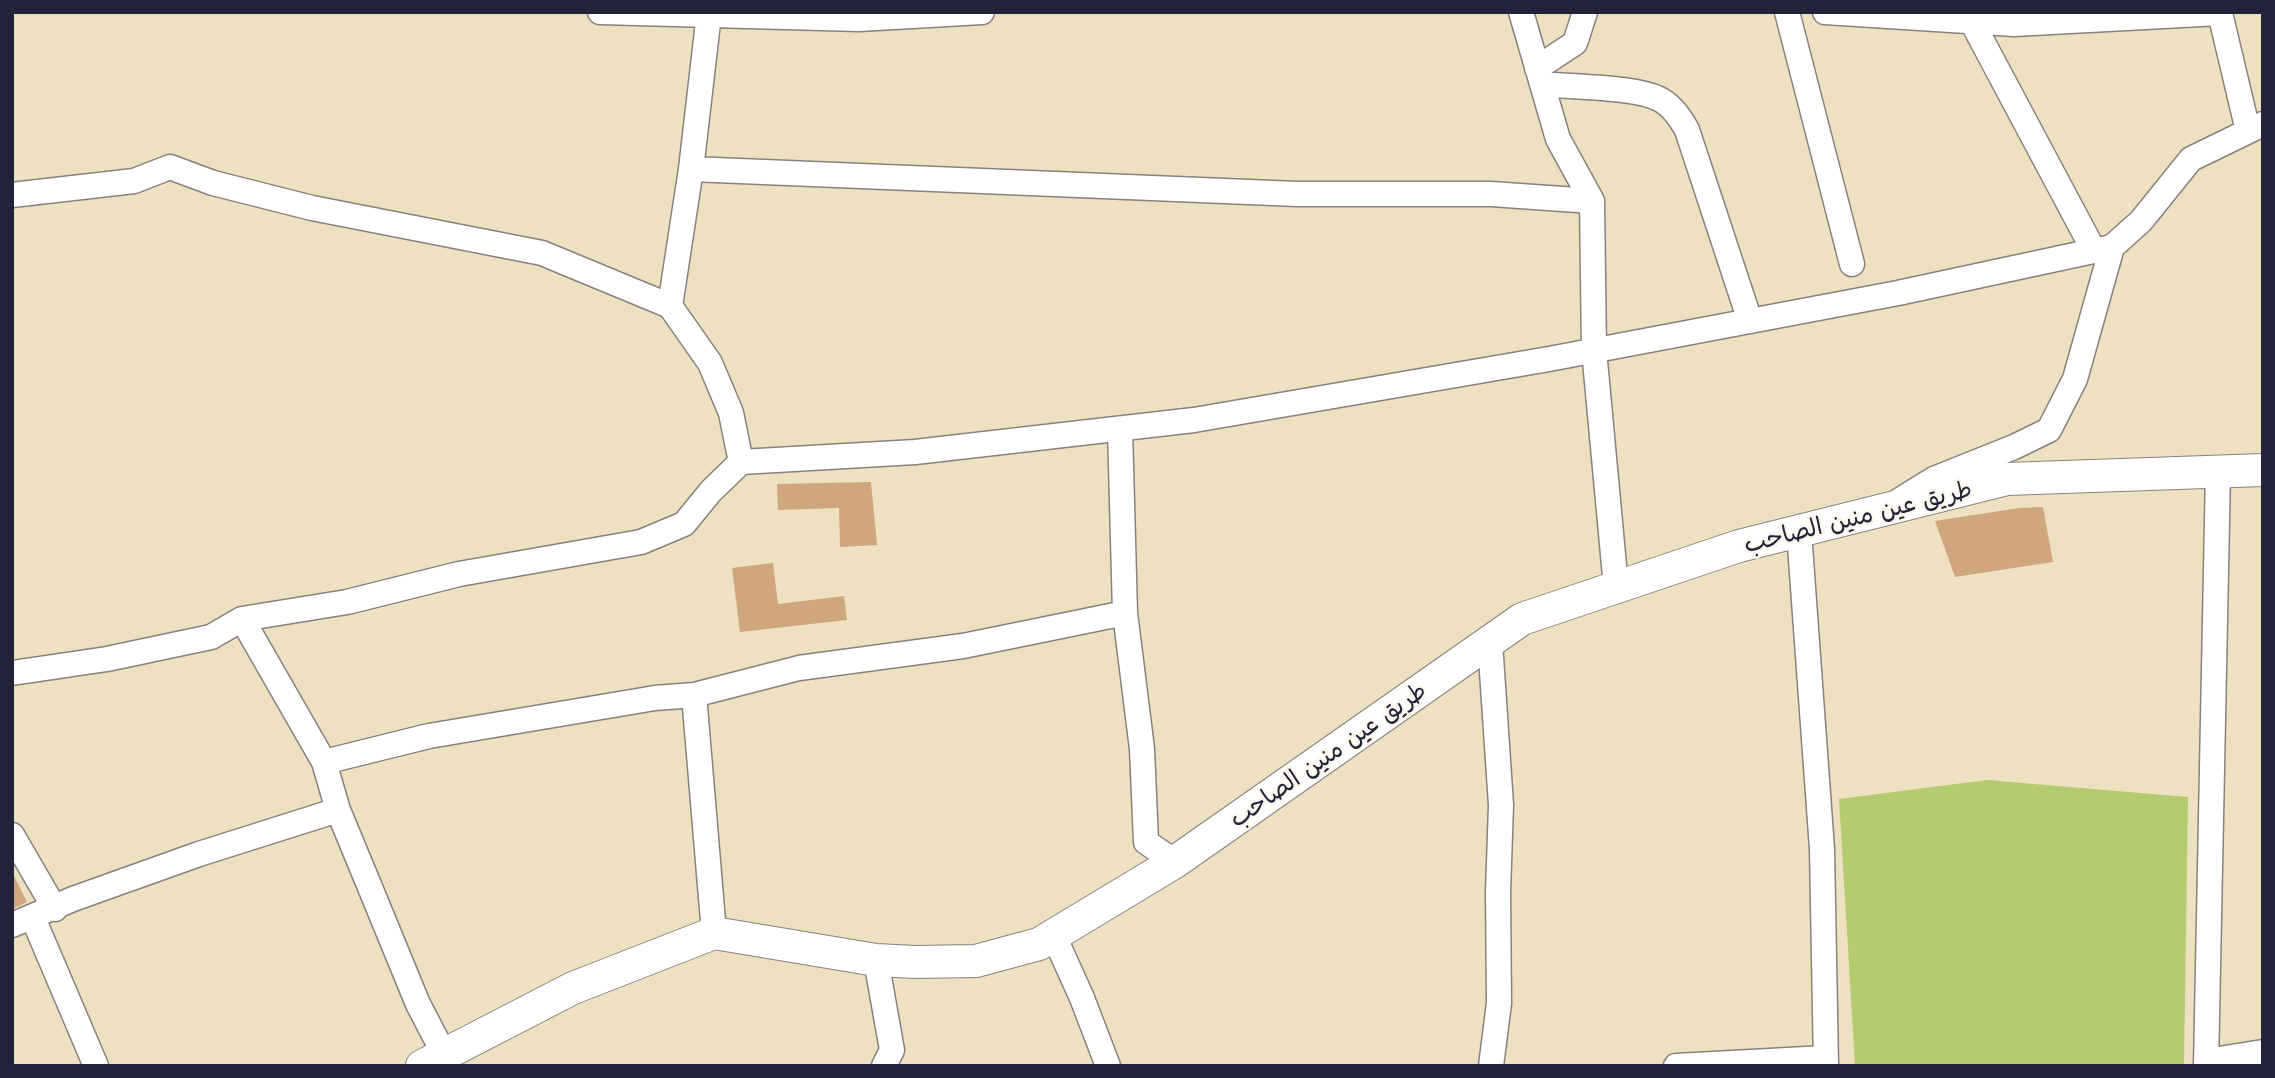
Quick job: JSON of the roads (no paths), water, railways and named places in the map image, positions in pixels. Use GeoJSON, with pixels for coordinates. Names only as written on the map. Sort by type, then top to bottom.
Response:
{"type":"FeatureCollection","features":[{"type":"Feature","properties":{"kind":"main road","name":"طريق عين منين الصاحب"},"geometry":{"type":"LineString","coordinates":[[714,933],[876,960],[976,961],[1039,944],[1175,862],[1522,619],[1739,546],[2007,479],[2263,470]]}},
{"type":"Feature","properties":{"kind":"main road"},"geometry":{"type":"LineString","coordinates":[[429,1062],[573,988],[714,933]]}},
{"type":"Feature","properties":{"kind":"street"},"geometry":{"type":"LineString","coordinates":[[600,12],[859,19],[982,12]]}},
{"type":"Feature","properties":{"kind":"street"},"geometry":{"type":"LineString","coordinates":[[1521,12],[1558,139],[1592,201],[1594,350],[1616,587]]}},
{"type":"Feature","properties":{"kind":"street"},"geometry":{"type":"LineString","coordinates":[[1540,76],[1575,43],[1585,12]]}},
{"type":"Feature","properties":{"kind":"street"},"geometry":{"type":"LineString","coordinates":[[1787,12],[1852,264]]}},
{"type":"Feature","properties":{"kind":"street"},"geometry":{"type":"LineString","coordinates":[[1825,12],[1914,15],[1972,22],[2221,13],[2255,127]]}},
{"type":"Feature","properties":{"kind":"street"},"geometry":{"type":"LineString","coordinates":[[670,306],[691,169],[709,14]]}},
{"type":"Feature","properties":{"kind":"street"},"geometry":{"type":"LineString","coordinates":[[1883,510],[1934,478],[2014,447],[2049,430],[2075,379],[2103,249],[1972,22]]}},
{"type":"Feature","properties":{"kind":"street"},"geometry":{"type":"LineString","coordinates":[[1540,76],[1658,98],[1679,115],[1688,130],[1751,321]]}},
{"type":"Feature","properties":{"kind":"street"},"geometry":{"type":"LineString","coordinates":[[12,673],[107,659],[211,637],[242,619],[347,602],[458,575],[641,542],[684,524],[710,491],[741,462],[915,452],[1194,420],[1751,321],[2103,249],[2141,221],[2191,159],[2255,127],[2263,111]]}},
{"type":"Feature","properties":{"kind":"street"},"geometry":{"type":"LineString","coordinates":[[12,195],[134,181],[170,167],[213,183],[312,208],[542,253],[670,306],[710,363],[731,414],[741,462]]}},
{"type":"Feature","properties":{"kind":"street"},"geometry":{"type":"LineString","coordinates":[[691,169],[1297,194],[1491,194],[1592,201]]}},
{"type":"Feature","properties":{"kind":"street"},"geometry":{"type":"LineString","coordinates":[[1120,429],[1125,613],[1142,749],[1146,842],[1175,862]]}},
{"type":"Feature","properties":{"kind":"street"},"geometry":{"type":"LineString","coordinates":[[2218,471],[2206,1063],[2263,1052]]}},
{"type":"Feature","properties":{"kind":"street"},"geometry":{"type":"LineString","coordinates":[[1676,1066],[1825,1062],[1822,849],[1799,532]]}},
{"type":"Feature","properties":{"kind":"street"},"geometry":{"type":"LineString","coordinates":[[324,762],[429,736],[655,698],[694,695],[799,668],[963,646],[1125,613]]}},
{"type":"Feature","properties":{"kind":"street"},"geometry":{"type":"LineString","coordinates":[[242,619],[324,762],[338,810],[418,1004],[429,1062]]}},
{"type":"Feature","properties":{"kind":"street"},"geometry":{"type":"LineString","coordinates":[[1490,642],[1501,805],[1499,1003],[1492,1066]]}},
{"type":"Feature","properties":{"kind":"street"},"geometry":{"type":"LineString","coordinates":[[694,695],[714,933]]}},
{"type":"Feature","properties":{"kind":"street"},"geometry":{"type":"LineString","coordinates":[[33,917],[73,899],[199,854],[338,810]]}},
{"type":"Feature","properties":{"kind":"street"},"geometry":{"type":"LineString","coordinates":[[12,835],[33,917],[96,1066]]}},
{"type":"Feature","properties":{"kind":"street"},"geometry":{"type":"LineString","coordinates":[[1054,936],[1083,998],[1108,1066]]}},
{"type":"Feature","properties":{"kind":"street"},"geometry":{"type":"LineString","coordinates":[[876,960],[892,1050],[884,1066]]}}]}
